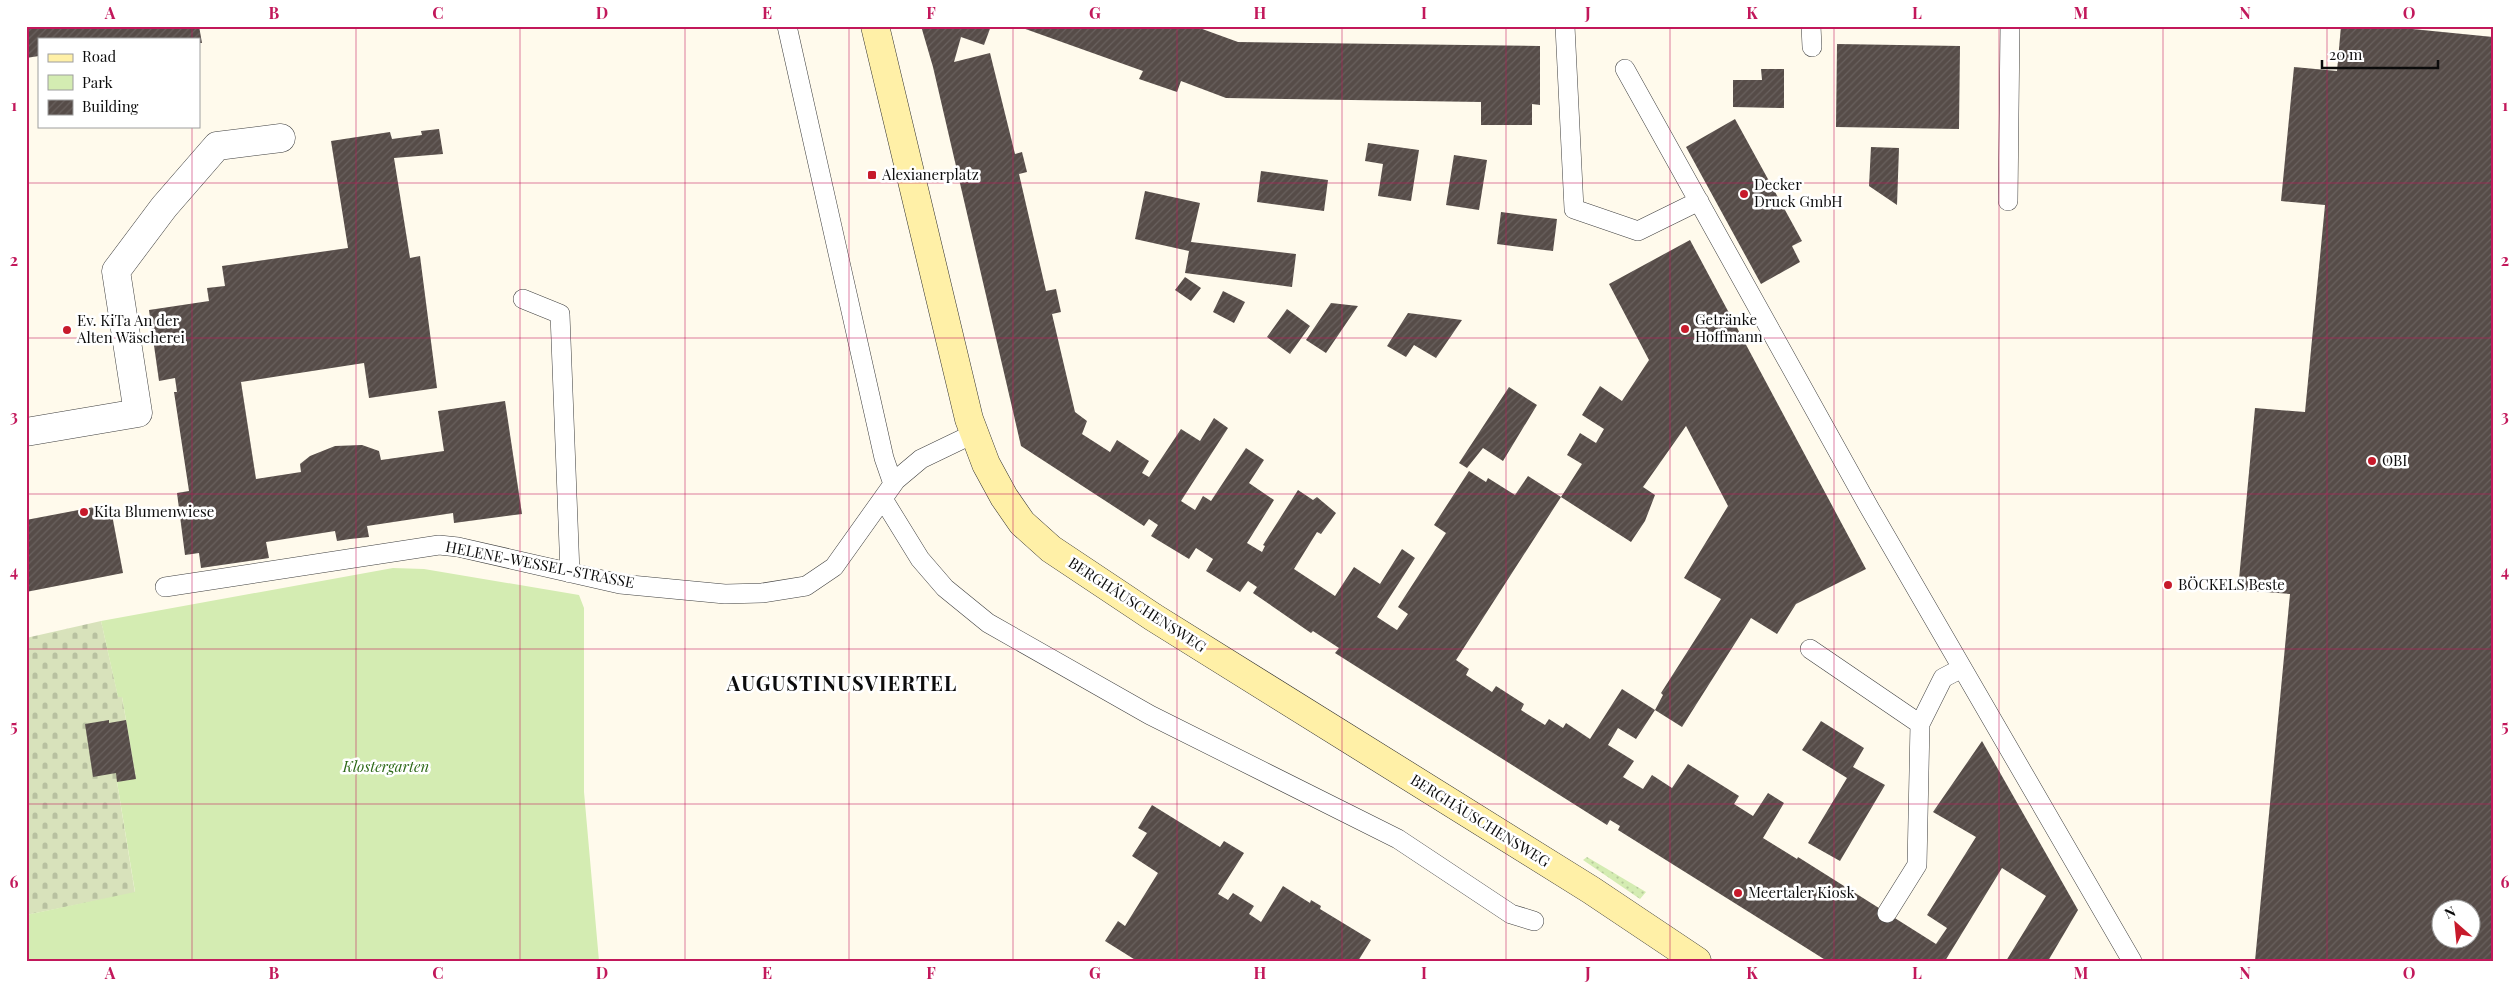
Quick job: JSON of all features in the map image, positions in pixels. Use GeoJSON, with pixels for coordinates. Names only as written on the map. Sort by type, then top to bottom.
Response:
{"type":"FeatureCollection","features":[{"type":"Feature","properties":{"kind":"main road","name":"BERGHÄUSCHENSWEG"},"geometry":{"type":"LineString","coordinates":[[875,26],[973,434],[994,480],[1022,523],[1051,549],[1153,617],[1591,890],[1697,961]]}},
{"type":"Feature","properties":{"kind":"street"},"geometry":{"type":"LineString","coordinates":[[26,432],[138,413],[116,271],[164,207],[217,146],[281,138]]}},
{"type":"Feature","properties":{"kind":"lane"},"geometry":{"type":"LineString","coordinates":[[786,26],[884,458],[888,492],[920,559],[946,588],[988,622],[1150,715],[1398,839],[1511,914],[1534,921]]}},
{"type":"Feature","properties":{"kind":"lane"},"geometry":{"type":"LineString","coordinates":[[1565,26],[1574,209],[1638,231],[1699,201]]}},
{"type":"Feature","properties":{"kind":"lane"},"geometry":{"type":"LineString","coordinates":[[1811,26],[1812,47]]}},
{"type":"Feature","properties":{"kind":"lane"},"geometry":{"type":"LineString","coordinates":[[2008,201],[2010,26]]}},
{"type":"Feature","properties":{"kind":"lane"},"geometry":{"type":"LineString","coordinates":[[1626,69],[1865,501],[2132,961]]}},
{"type":"Feature","properties":{"kind":"lane"},"geometry":{"type":"LineString","coordinates":[[523,299],[560,314],[570,573]]}},
{"type":"Feature","properties":{"kind":"lane","name":"HELENE-WESSEL-STRASSE"},"geometry":{"type":"LineString","coordinates":[[165,587],[439,545],[458,547],[620,584],[725,594],[762,593],[806,586],[834,567],[888,492],[921,458],[973,434]]}},
{"type":"Feature","properties":{"kind":"lane"},"geometry":{"type":"LineString","coordinates":[[1810,648],[1920,724]]}},
{"type":"Feature","properties":{"kind":"lane"},"geometry":{"type":"LineString","coordinates":[[1887,913],[1917,865],[1920,724],[1943,678],[1962,668]]}},
{"type":"Feature","properties":{"kind":"green space","name":"Klostergarten"},"geometry":{"type":"Polygon","coordinates":[[[393,568],[424,569],[579,595],[584,608],[584,792],[599,961],[26,961],[26,915],[135,892],[117,782],[136,778],[122,697],[118,697],[101,621],[393,568]]]}},
{"type":"Feature","properties":{"kind":"green space"},"geometry":{"type":"Polygon","coordinates":[[[101,621],[118,696],[122,697],[136,779],[117,782],[135,893],[26,915],[26,638],[101,621]]]}},
{"type":"Feature","properties":{"kind":"green space"},"geometry":{"type":"Polygon","coordinates":[[[1587,857],[1646,892],[1640,899],[1583,860],[1587,857]]]}},
{"type":"Feature","properties":{"kind":"building"},"geometry":{"type":"Polygon","coordinates":[[[26,26],[199,26],[202,43],[200,43],[200,38],[38,38],[38,56],[26,58],[26,26]]]}},
{"type":"Feature","properties":{"kind":"building"},"geometry":{"type":"Polygon","coordinates":[[[921,26],[991,26],[984,45],[961,37],[954,62],[990,53],[1015,154],[1022,152],[1027,172],[1019,174],[1046,291],[1056,289],[1061,312],[1052,314],[1075,412],[1087,421],[1082,434],[1110,452],[1117,440],[1149,461],[1142,473],[1149,477],[1181,429],[1200,441],[1214,418],[1228,428],[1181,501],[1195,510],[1203,496],[1211,501],[1246,448],[1264,460],[1249,483],[1274,500],[1247,543],[1262,552],[1265,546],[1263,545],[1298,490],[1313,500],[1317,497],[1336,513],[1321,534],[1317,532],[1294,569],[1335,596],[1354,567],[1380,584],[1402,549],[1415,558],[1377,617],[1397,630],[1408,614],[1398,607],[1446,533],[1434,525],[1469,471],[1486,482],[1488,478],[1515,495],[1528,476],[1561,497],[1456,660],[1469,669],[1466,675],[1492,692],[1496,686],[1524,704],[1521,710],[1545,725],[1549,719],[1563,728],[1566,723],[1590,739],[1622,689],[1655,710],[1636,739],[1618,728],[1608,745],[1634,761],[1623,777],[1643,789],[1652,775],[1672,788],[1688,764],[1739,796],[1734,804],[1753,816],[1768,793],[1784,803],[1763,838],[1797,859],[1798,857],[1936,944],[1947,928],[1927,915],[1976,837],[1933,812],[1982,741],[2078,910],[2048,961],[2006,961],[2046,896],[2002,868],[1945,961],[1827,961],[1618,830],[1620,826],[1610,820],[1607,825],[1335,653],[1339,648],[1313,631],[1311,633],[1253,593],[1257,587],[1248,581],[1240,592],[1206,571],[1213,559],[1196,548],[1189,559],[1151,536],[1158,525],[1149,519],[1144,526],[1021,446],[933,67],[921,26]]]}},
{"type":"Feature","properties":{"kind":"building"},"geometry":{"type":"Polygon","coordinates":[[[1017,26],[1194,26],[1238,42],[1540,46],[1540,105],[1532,104],[1532,125],[1481,125],[1481,102],[1226,98],[1181,81],[1177,92],[1139,79],[1143,71],[1017,26]]]}},
{"type":"Feature","properties":{"kind":"building","name":"OBI"},"geometry":{"type":"Polygon","coordinates":[[[2341,26],[2382,26],[2493,37],[2493,961],[2255,961],[2290,594],[2238,590],[2255,408],[2305,412],[2325,205],[2281,201],[2294,67],[2337,71],[2341,26]]]}},
{"type":"Feature","properties":{"kind":"building"},"geometry":{"type":"Polygon","coordinates":[[[1837,44],[1960,46],[1959,129],[1836,127],[1837,44]]]}},
{"type":"Feature","properties":{"kind":"building"},"geometry":{"type":"Polygon","coordinates":[[[1761,69],[1784,69],[1784,108],[1733,107],[1733,80],[1762,80],[1761,69]]]}},
{"type":"Feature","properties":{"kind":"building","name":"Decker Druck GmbH"},"geometry":{"type":"Polygon","coordinates":[[[1735,119],[1802,241],[1792,246],[1800,262],[1761,284],[1686,147],[1735,119]]]}},
{"type":"Feature","properties":{"kind":"building"},"geometry":{"type":"Polygon","coordinates":[[[439,129],[443,154],[394,158],[410,258],[420,256],[437,388],[369,398],[364,363],[241,382],[256,479],[301,472],[300,464],[310,456],[335,446],[362,445],[379,451],[381,460],[444,451],[438,411],[505,401],[522,514],[454,523],[453,513],[367,526],[369,537],[337,541],[335,531],[266,542],[269,558],[201,568],[199,553],[185,555],[177,493],[189,491],[174,392],[177,392],[175,378],[159,381],[149,310],[209,301],[207,288],[225,286],[222,266],[348,248],[331,141],[390,132],[392,139],[422,135],[421,131],[439,129]]]}},
{"type":"Feature","properties":{"kind":"building"},"geometry":{"type":"Polygon","coordinates":[[[1368,143],[1419,150],[1411,201],[1378,196],[1383,164],[1365,161],[1368,143]]]}},
{"type":"Feature","properties":{"kind":"building"},"geometry":{"type":"Polygon","coordinates":[[[1871,147],[1899,148],[1897,205],[1869,186],[1871,147]]]}},
{"type":"Feature","properties":{"kind":"building"},"geometry":{"type":"Polygon","coordinates":[[[1454,155],[1487,160],[1479,210],[1446,205],[1454,155]]]}},
{"type":"Feature","properties":{"kind":"building"},"geometry":{"type":"Polygon","coordinates":[[[1261,171],[1328,180],[1324,211],[1257,202],[1261,171]]]}},
{"type":"Feature","properties":{"kind":"building"},"geometry":{"type":"Polygon","coordinates":[[[1145,191],[1200,203],[1191,242],[1296,254],[1292,287],[1185,273],[1189,251],[1135,239],[1145,191]]]}},
{"type":"Feature","properties":{"kind":"building"},"geometry":{"type":"Polygon","coordinates":[[[1501,212],[1557,219],[1553,251],[1497,244],[1501,212]]]}},
{"type":"Feature","properties":{"kind":"building"},"geometry":{"type":"Polygon","coordinates":[[[1690,240],[1866,569],[1796,604],[1777,634],[1751,618],[1682,727],[1655,710],[1663,695],[1661,693],[1721,599],[1684,578],[1728,506],[1686,426],[1643,487],[1655,495],[1645,521],[1631,542],[1561,497],[1582,464],[1567,455],[1580,433],[1596,443],[1604,429],[1582,415],[1600,386],[1622,401],[1649,360],[1609,284],[1690,240]]]}},
{"type":"Feature","properties":{"kind":"building"},"geometry":{"type":"Polygon","coordinates":[[[1185,277],[1201,288],[1191,301],[1175,290],[1185,277]]]}},
{"type":"Feature","properties":{"kind":"building"},"geometry":{"type":"Polygon","coordinates":[[[1223,291],[1245,302],[1234,323],[1213,312],[1223,291]]]}},
{"type":"Feature","properties":{"kind":"building"},"geometry":{"type":"Polygon","coordinates":[[[1331,303],[1358,306],[1326,353],[1306,340],[1331,303]]]}},
{"type":"Feature","properties":{"kind":"building"},"geometry":{"type":"Polygon","coordinates":[[[1287,309],[1310,326],[1290,354],[1267,337],[1287,309]]]}},
{"type":"Feature","properties":{"kind":"building"},"geometry":{"type":"Polygon","coordinates":[[[1408,313],[1462,320],[1436,358],[1414,345],[1406,357],[1387,346],[1408,313]]]}},
{"type":"Feature","properties":{"kind":"building"},"geometry":{"type":"Polygon","coordinates":[[[1509,387],[1537,405],[1503,461],[1483,448],[1467,468],[1459,463],[1509,387]]]}},
{"type":"Feature","properties":{"kind":"building"},"geometry":{"type":"Polygon","coordinates":[[[110,504],[123,573],[26,592],[26,520],[110,504]]]}},
{"type":"Feature","properties":{"kind":"building"},"geometry":{"type":"Polygon","coordinates":[[[109,720],[109,723],[126,720],[136,779],[117,782],[116,773],[93,777],[85,724],[109,720]]]}},
{"type":"Feature","properties":{"kind":"building"},"geometry":{"type":"Polygon","coordinates":[[[1821,721],[1864,748],[1853,767],[1885,785],[1840,861],[1808,843],[1847,778],[1802,750],[1821,721]]]}},
{"type":"Feature","properties":{"kind":"building"},"geometry":{"type":"Polygon","coordinates":[[[1152,805],[1220,847],[1224,841],[1244,853],[1218,894],[1228,900],[1233,893],[1254,906],[1249,914],[1261,922],[1283,886],[1310,903],[1311,900],[1321,906],[1320,909],[1371,940],[1358,961],[1137,961],[1105,941],[1118,921],[1125,926],[1158,873],[1132,856],[1147,833],[1138,828],[1152,805]]]}},
{"type":"Feature","properties":{"kind":"place","name":"Alexianerplatz"},"geometry":{"type":"Point","coordinates":[872,175]}},
{"type":"Feature","properties":{"kind":"place","name":"Decker Druck GmbH"},"geometry":{"type":"Point","coordinates":[1744,194]}},
{"type":"Feature","properties":{"kind":"place","name":"Getränke Hoffmann"},"geometry":{"type":"Point","coordinates":[1685,329]}},
{"type":"Feature","properties":{"kind":"place","name":"Ev. KiTa An der Alten Wäscherei"},"geometry":{"type":"Point","coordinates":[67,330]}},
{"type":"Feature","properties":{"kind":"place","name":"OBI"},"geometry":{"type":"Point","coordinates":[2372,461]}},
{"type":"Feature","properties":{"kind":"place","name":"Kita Blumenwiese"},"geometry":{"type":"Point","coordinates":[84,512]}},
{"type":"Feature","properties":{"kind":"place","name":"BÖCKELS Beste"},"geometry":{"type":"Point","coordinates":[2168,585]}},
{"type":"Feature","properties":{"kind":"place","name":"Meertaler Kiosk"},"geometry":{"type":"Point","coordinates":[1738,893]}},
{"type":"Feature","properties":{"kind":"district","name":"AUGUSTINUSVIERTEL"},"geometry":{"type":"Point","coordinates":[842,684]}}]}
